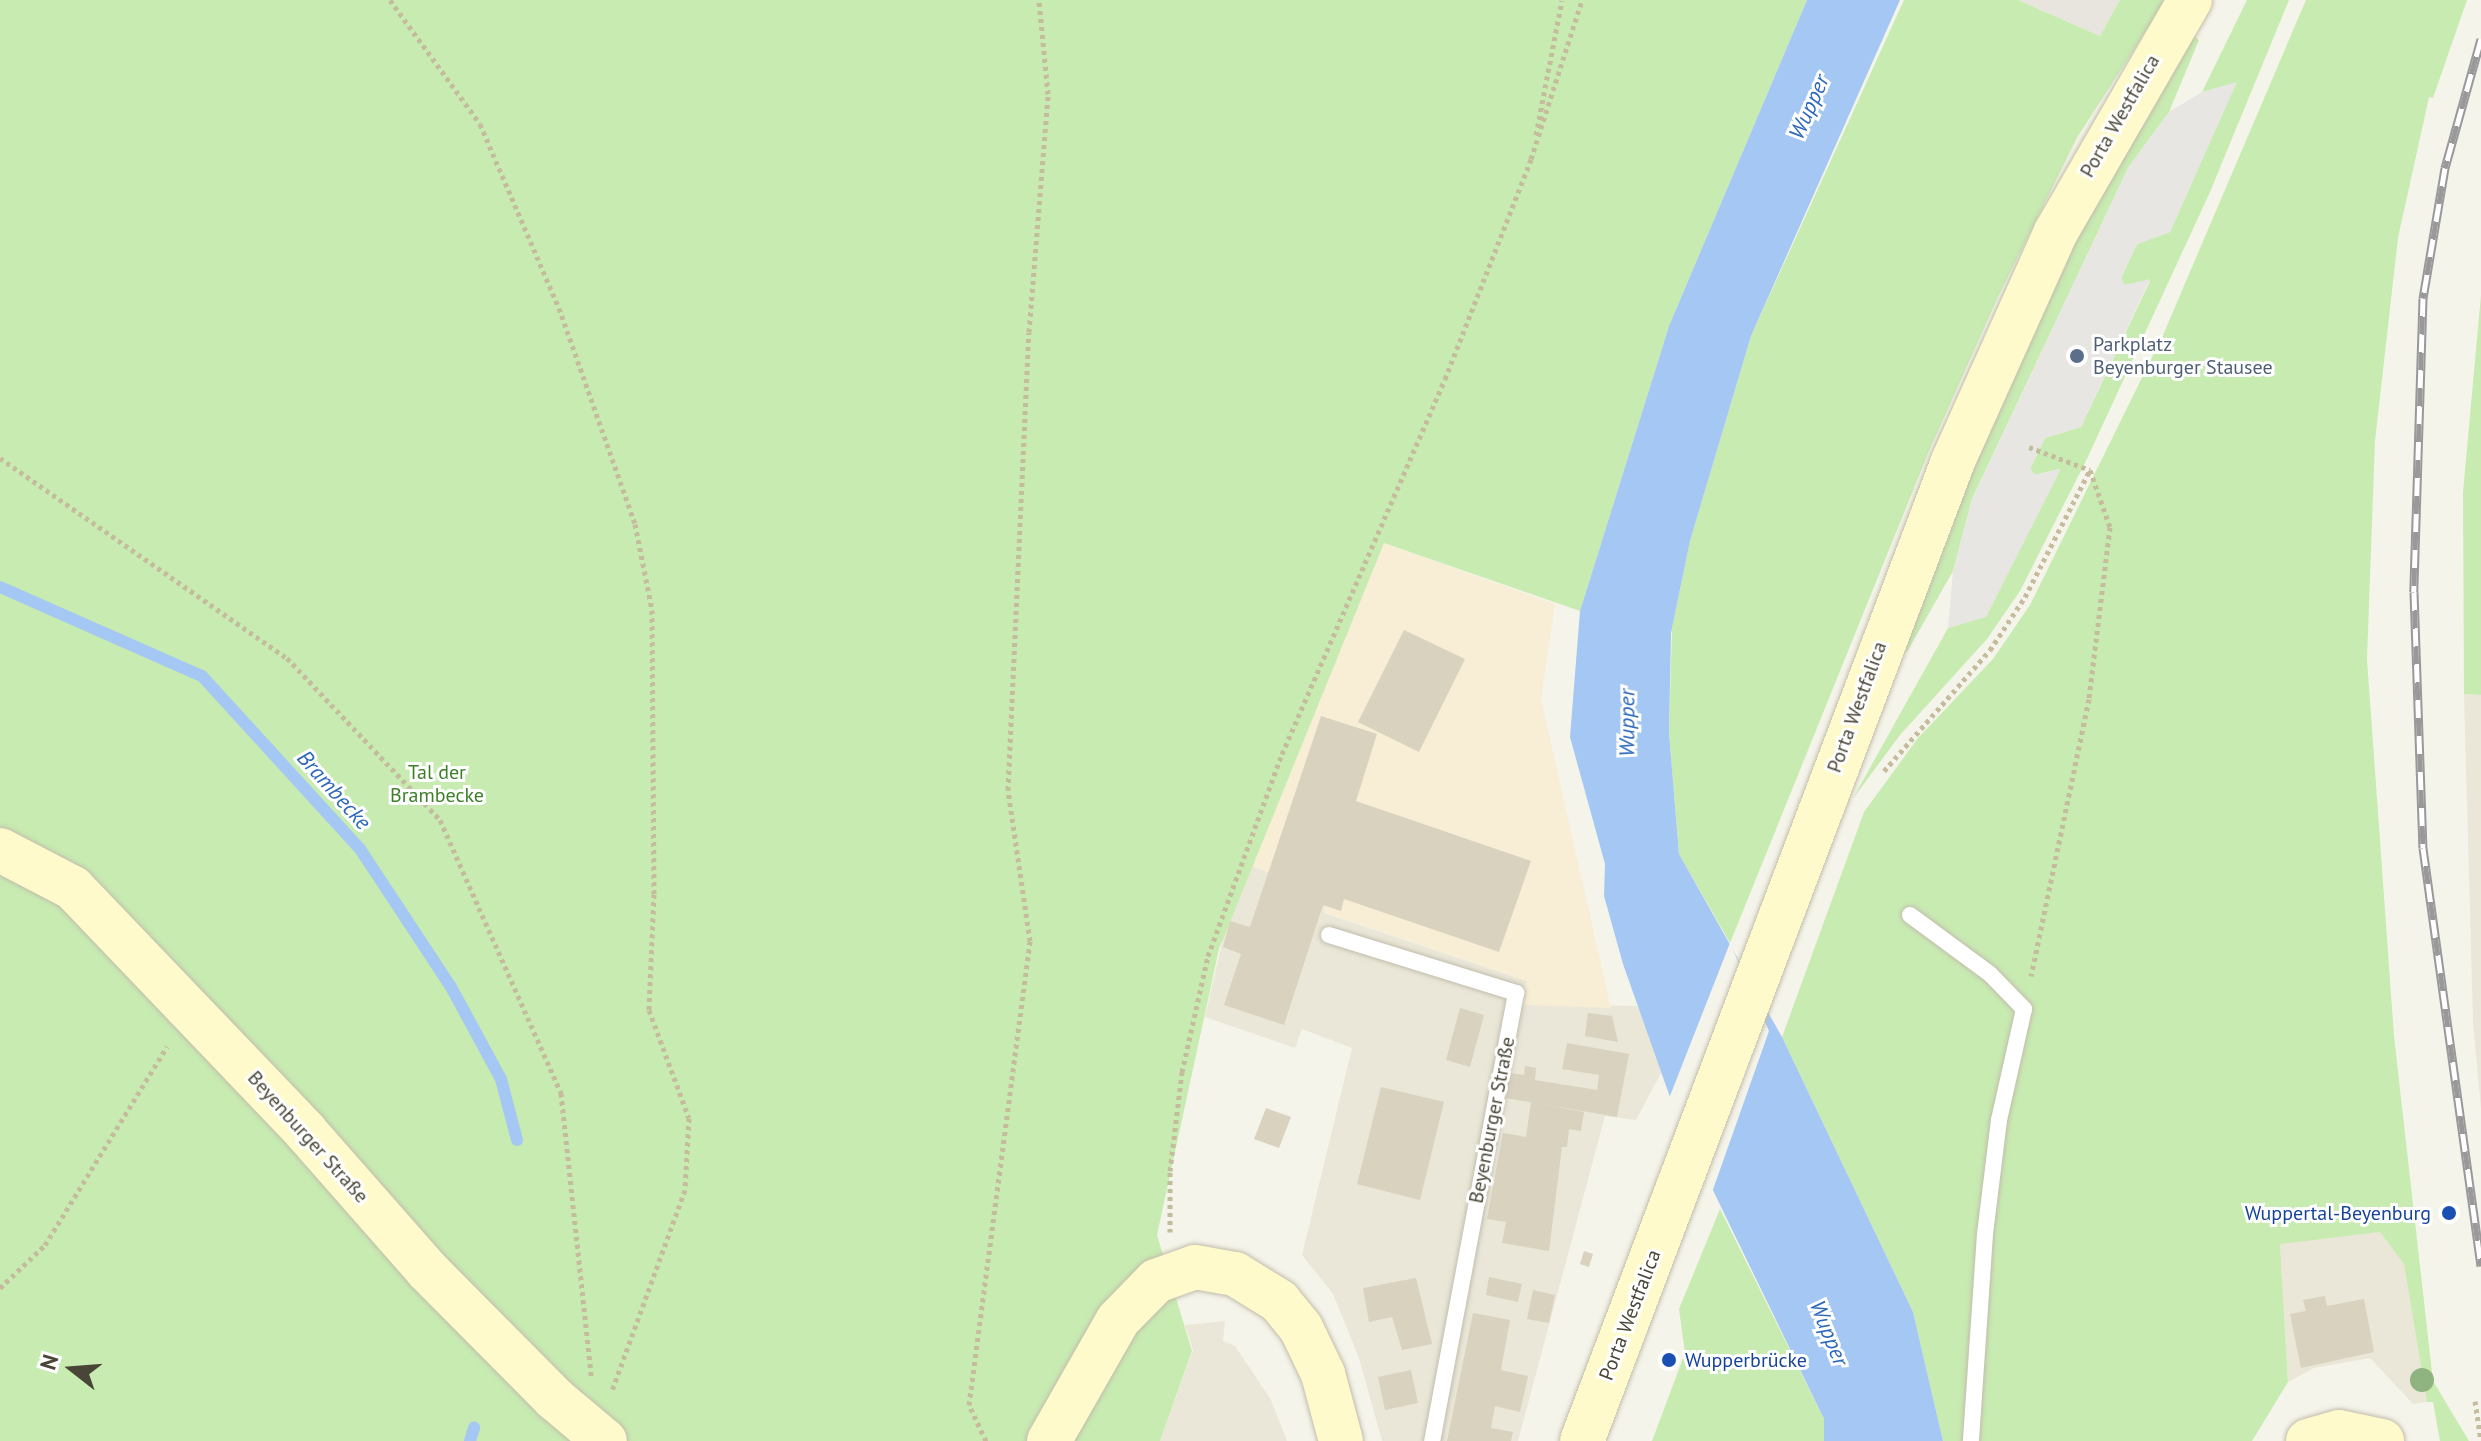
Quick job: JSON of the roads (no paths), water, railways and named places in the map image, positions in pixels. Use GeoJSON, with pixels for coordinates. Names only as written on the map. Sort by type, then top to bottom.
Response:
{"type":"FeatureCollection","features":[{"type":"Feature","properties":{"kind":"main road","name":"Porta Westfalica"},"geometry":{"type":"LineString","coordinates":[[1582,1441],[1685,1174],[1894,609],[2009,330],[2118,117],[2190,0]]}},
{"type":"Feature","properties":{"kind":"main road","name":"Beyenburger Straße"},"geometry":{"type":"LineString","coordinates":[[0,850],[73,888],[196,1015],[427,1270],[601,1438]]}},
{"type":"Feature","properties":{"kind":"main road"},"geometry":{"type":"LineString","coordinates":[[1049,1441],[1118,1320],[1140,1295],[1171,1273],[1216,1268],[1257,1284],[1279,1301],[1301,1328],[1323,1374],[1341,1441]]}},
{"type":"Feature","properties":{"kind":"main road"},"geometry":{"type":"LineString","coordinates":[[2308,1441],[2339,1432],[2382,1441]]}},
{"type":"Feature","properties":{"kind":"lane"},"geometry":{"type":"LineString","coordinates":[[1910,915],[1990,974],[2024,1009],[1999,1120],[1987,1220],[1971,1441]]}},
{"type":"Feature","properties":{"kind":"lane","name":"Beyenburger Straße"},"geometry":{"type":"LineString","coordinates":[[1329,935],[1516,993],[1432,1441]]}},
{"type":"Feature","properties":{"kind":"water","name":"Wupper"},"geometry":{"type":"Polygon","coordinates":[[[1807,0],[1900,0],[1751,336],[1690,541],[1671,633],[1669,733],[1679,854],[1782,1037],[1913,1312],[1943,1441],[1824,1441],[1824,1419],[1676,1114],[1623,964],[1604,896],[1605,864],[1570,737],[1580,611],[1669,326],[1807,0]]]}},
{"type":"Feature","properties":{"kind":"waterway","name":"Brambecke"},"geometry":{"type":"LineString","coordinates":[[0,587],[202,676],[360,849],[451,987],[501,1079],[517,1140]]}},
{"type":"Feature","properties":{"kind":"waterway"},"geometry":{"type":"LineString","coordinates":[[470,1441],[474,1428]]}},
{"type":"Feature","properties":{"kind":"railway"},"geometry":{"type":"LineString","coordinates":[[2481,39],[2445,168],[2423,298],[2414,592],[2423,848],[2481,1266]]}},
{"type":"Feature","properties":{"kind":"place","name":"Parkplatz Beyenburger Stausee"},"geometry":{"type":"Point","coordinates":[2077,356]}},
{"type":"Feature","properties":{"kind":"place","name":"Wuppertal-Beyenburg"},"geometry":{"type":"Point","coordinates":[2449,1213]}},
{"type":"Feature","properties":{"kind":"place","name":"Wupperbrücke"},"geometry":{"type":"Point","coordinates":[1669,1360]}},
{"type":"Feature","properties":{"kind":"park label","name":"Tal der Brambecke"},"geometry":{"type":"Point","coordinates":[437,784]}}]}
